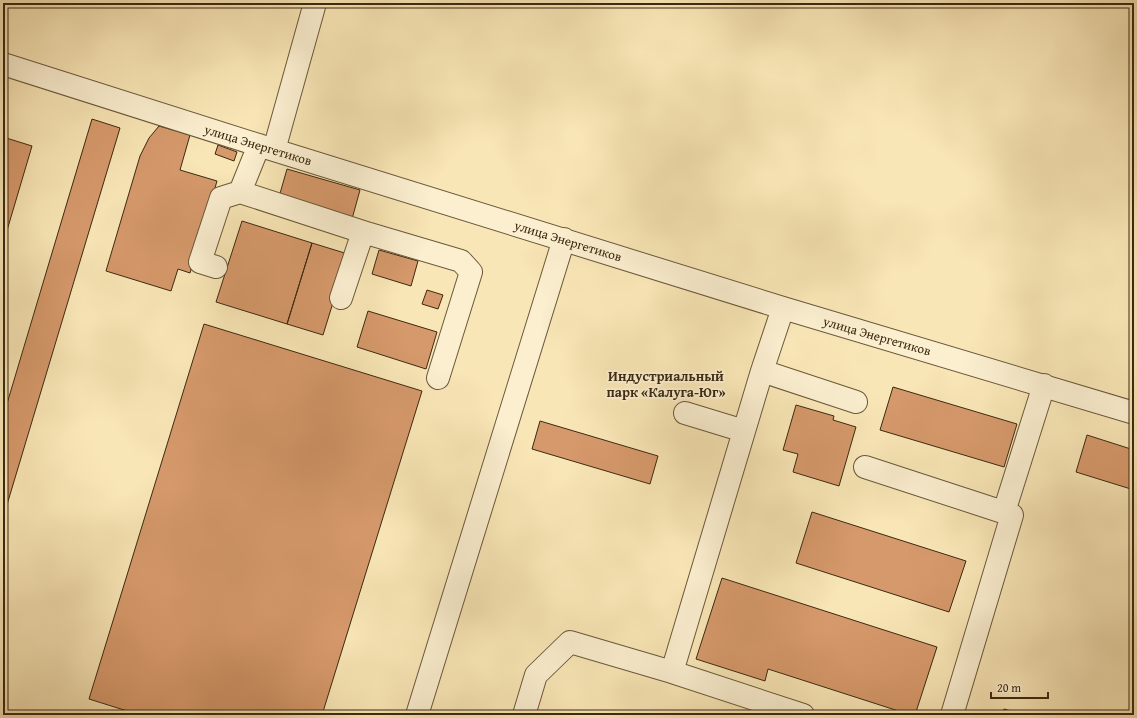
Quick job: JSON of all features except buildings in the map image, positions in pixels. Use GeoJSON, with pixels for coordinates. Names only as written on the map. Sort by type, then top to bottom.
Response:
{"type":"FeatureCollection","features":[{"type":"Feature","properties":{"kind":"street"},"geometry":{"type":"LineString","coordinates":[[240,192],[267,147],[315,3]]}},
{"type":"Feature","properties":{"kind":"street","name":"улица Энергетиков"},"geometry":{"type":"LineString","coordinates":[[3,64],[783,308],[1134,413]]}},
{"type":"Feature","properties":{"kind":"street"},"geometry":{"type":"LineString","coordinates":[[216,267],[200,262],[221,198],[240,192],[363,232],[461,261],[470,272],[438,378]]}},
{"type":"Feature","properties":{"kind":"street"},"geometry":{"type":"LineString","coordinates":[[341,298],[363,232]]}},
{"type":"Feature","properties":{"kind":"street"},"geometry":{"type":"LineString","coordinates":[[417,715],[564,240]]}},
{"type":"Feature","properties":{"kind":"street"},"geometry":{"type":"LineString","coordinates":[[672,672],[762,371],[783,308]]}},
{"type":"Feature","properties":{"kind":"street"},"geometry":{"type":"LineString","coordinates":[[762,371],[856,402]]}},
{"type":"Feature","properties":{"kind":"street"},"geometry":{"type":"LineString","coordinates":[[1004,512],[1044,385]]}},
{"type":"Feature","properties":{"kind":"street"},"geometry":{"type":"LineString","coordinates":[[685,413],[744,431]]}},
{"type":"Feature","properties":{"kind":"street"},"geometry":{"type":"LineString","coordinates":[[866,467],[1012,515],[952,715]]}},
{"type":"Feature","properties":{"kind":"street"},"geometry":{"type":"LineString","coordinates":[[524,715],[536,675],[570,642],[672,672],[797,714]]}},
{"type":"Feature","properties":{"kind":"district","name":"Индустриальный парк «Калуга-Юг»"},"geometry":{"type":"Point","coordinates":[666,384]}}]}
